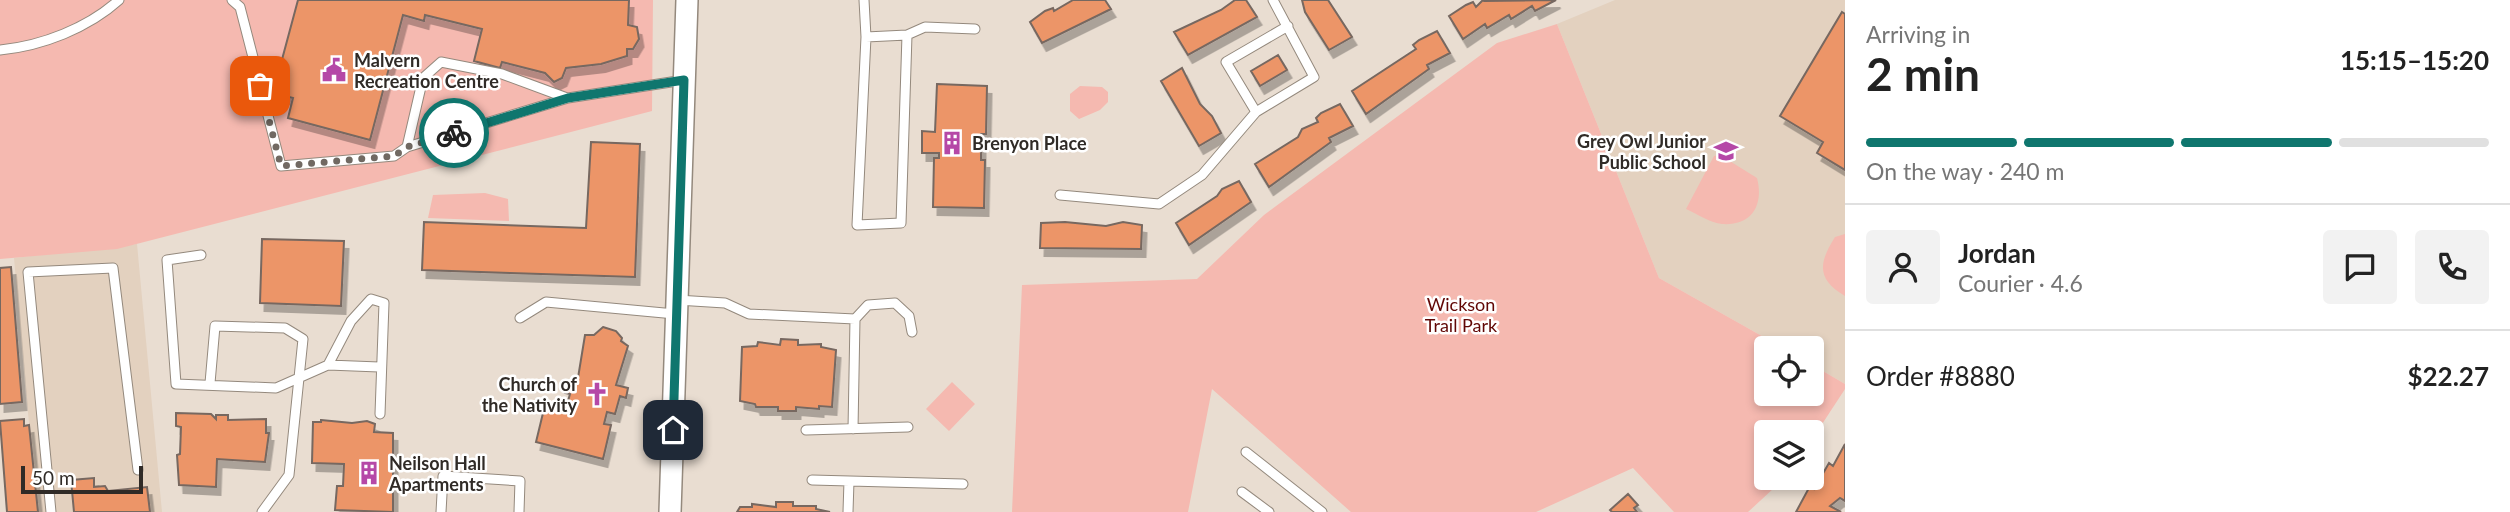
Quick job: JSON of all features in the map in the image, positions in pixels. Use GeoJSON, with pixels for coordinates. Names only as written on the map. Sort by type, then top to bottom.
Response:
{"type":"FeatureCollection","features":[{"type":"Feature","properties":{"kind":"street"},"geometry":{"type":"LineString","coordinates":[[670,512],[687,0]]}},
{"type":"Feature","properties":{"kind":"lane"},"geometry":{"type":"LineString","coordinates":[[0,50],[46,41],[77,27],[119,0]]}},
{"type":"Feature","properties":{"kind":"lane"},"geometry":{"type":"LineString","coordinates":[[232,0],[240,7],[281,166],[394,156],[407,147],[568,98],[684,80]]}},
{"type":"Feature","properties":{"kind":"lane"},"geometry":{"type":"LineString","coordinates":[[864,0],[866,37],[857,225],[901,223],[907,35]]}},
{"type":"Feature","properties":{"kind":"lane"},"geometry":{"type":"LineString","coordinates":[[1060,195],[1159,204],[1202,175],[1256,112],[1314,77],[1273,0]]}},
{"type":"Feature","properties":{"kind":"lane"},"geometry":{"type":"LineString","coordinates":[[1256,112],[1226,62],[1288,26]]}},
{"type":"Feature","properties":{"kind":"lane"},"geometry":{"type":"LineString","coordinates":[[866,37],[907,35],[926,27],[975,29]]}},
{"type":"Feature","properties":{"kind":"lane"},"geometry":{"type":"LineString","coordinates":[[407,147],[423,78],[442,62],[502,74],[568,98]]}},
{"type":"Feature","properties":{"kind":"lane"},"geometry":{"type":"LineString","coordinates":[[201,255],[167,260],[176,384],[210,383],[275,388],[328,365],[379,367]]}},
{"type":"Feature","properties":{"kind":"lane"},"geometry":{"type":"LineString","coordinates":[[51,512],[28,272],[113,268],[138,470]]}},
{"type":"Feature","properties":{"kind":"lane"},"geometry":{"type":"LineString","coordinates":[[328,365],[351,321],[371,299],[384,303],[379,367],[380,414]]}},
{"type":"Feature","properties":{"kind":"lane"},"geometry":{"type":"LineString","coordinates":[[520,318],[546,302],[676,307],[725,303],[749,314],[855,319]]}},
{"type":"Feature","properties":{"kind":"lane"},"geometry":{"type":"LineString","coordinates":[[853,429],[855,319],[868,305],[895,303],[909,316],[912,332]]}},
{"type":"Feature","properties":{"kind":"lane"},"geometry":{"type":"LineString","coordinates":[[210,383],[215,326],[285,328],[303,339],[289,475],[262,512]]}},
{"type":"Feature","properties":{"kind":"lane"},"geometry":{"type":"LineString","coordinates":[[806,430],[908,427]]}},
{"type":"Feature","properties":{"kind":"lane"},"geometry":{"type":"LineString","coordinates":[[1246,452],[1322,512]]}},
{"type":"Feature","properties":{"kind":"lane"},"geometry":{"type":"LineString","coordinates":[[442,512],[443,476],[520,481],[519,512]]}},
{"type":"Feature","properties":{"kind":"lane"},"geometry":{"type":"LineString","coordinates":[[812,480],[963,484]]}},
{"type":"Feature","properties":{"kind":"lane"},"geometry":{"type":"LineString","coordinates":[[848,512],[849,481]]}},
{"type":"Feature","properties":{"kind":"lane"},"geometry":{"type":"LineString","coordinates":[[1242,492],[1269,512]]}},
{"type":"Feature","properties":{"kind":"lane"},"geometry":{"type":"LineString","coordinates":[[1300,512],[1306,500]]}},
{"type":"Feature","properties":{"kind":"shaded area","name":"Grey Owl Junior Public School"},"geometry":{"type":"Polygon","coordinates":[[[1615,0],[1845,0],[1845,384],[1824,372],[1824,336],[1762,336],[1659,278],[1557,24],[1615,0]]]}},
{"type":"Feature","properties":{"kind":"shaded area"},"geometry":{"type":"Polygon","coordinates":[[[137,244],[162,512],[37,512],[14,258],[137,244]]]}},
{"type":"Feature","properties":{"kind":"green space"},"geometry":{"type":"Polygon","coordinates":[[[0,0],[653,0],[652,111],[117,249],[0,259],[0,0]]]}},
{"type":"Feature","properties":{"kind":"green space","name":"Wickson Trail Park"},"geometry":{"type":"Polygon","coordinates":[[[1557,24],[1659,278],[1762,336],[1754,336],[1754,406],[1824,406],[1824,372],[1845,384],[1845,389],[1824,421],[1754,420],[1754,490],[1772,490],[1748,512],[1674,512],[1633,468],[1536,512],[1351,512],[1212,389],[1188,512],[1012,512],[1022,285],[1197,279],[1264,215],[1497,43],[1557,24]]]}},
{"type":"Feature","properties":{"kind":"green space"},"geometry":{"type":"Polygon","coordinates":[[[1080,86],[1102,87],[1108,92],[1108,102],[1100,110],[1079,119],[1070,111],[1070,94],[1080,86]]]}},
{"type":"Feature","properties":{"kind":"green space"},"geometry":{"type":"Polygon","coordinates":[[[1720,155],[1757,178],[1759,188],[1757,205],[1753,212],[1732,224],[1713,222],[1686,209],[1714,156],[1720,155]]]}},
{"type":"Feature","properties":{"kind":"green space"},"geometry":{"type":"Polygon","coordinates":[[[485,193],[508,199],[509,221],[428,218],[433,195],[485,193]]]}},
{"type":"Feature","properties":{"kind":"green space"},"geometry":{"type":"Polygon","coordinates":[[[1845,234],[1845,296],[1825,277],[1823,263],[1835,237],[1845,234]]]}},
{"type":"Feature","properties":{"kind":"green space"},"geometry":{"type":"Polygon","coordinates":[[[952,382],[975,404],[949,431],[926,409],[952,382]]]}},
{"type":"Feature","properties":{"kind":"building","name":"Malvern Recreation Centre"},"geometry":{"type":"Polygon","coordinates":[[[298,0],[629,0],[628,25],[637,27],[639,39],[633,49],[627,49],[627,56],[601,64],[566,68],[562,78],[554,82],[545,73],[502,62],[500,68],[474,61],[482,29],[425,15],[424,21],[403,15],[370,140],[288,118],[293,98],[273,93],[298,0]]]}},
{"type":"Feature","properties":{"kind":"building"},"geometry":{"type":"Polygon","coordinates":[[[1073,0],[1105,0],[1111,9],[1042,43],[1030,22],[1045,11],[1053,8],[1054,11],[1073,0]]]}},
{"type":"Feature","properties":{"kind":"building"},"geometry":{"type":"Polygon","coordinates":[[[1235,0],[1246,0],[1257,17],[1188,55],[1174,32],[1221,10],[1235,0]]]}},
{"type":"Feature","properties":{"kind":"building"},"geometry":{"type":"Polygon","coordinates":[[[1302,0],[1328,0],[1352,37],[1329,50],[1305,12],[1302,0]]]}},
{"type":"Feature","properties":{"kind":"building"},"geometry":{"type":"Polygon","coordinates":[[[1483,0],[1556,0],[1535,11],[1532,6],[1511,19],[1509,15],[1487,28],[1485,24],[1463,39],[1449,16],[1473,2],[1476,7],[1483,0]]]}},
{"type":"Feature","properties":{"kind":"building"},"geometry":{"type":"Polygon","coordinates":[[[1842,12],[1845,14],[1845,170],[1817,153],[1823,142],[1780,116],[1842,12]]]}},
{"type":"Feature","properties":{"kind":"building"},"geometry":{"type":"Polygon","coordinates":[[[1437,31],[1450,53],[1427,65],[1429,69],[1366,114],[1352,91],[1416,49],[1413,45],[1419,40],[1437,31]]]}},
{"type":"Feature","properties":{"kind":"building"},"geometry":{"type":"Polygon","coordinates":[[[1278,55],[1287,70],[1260,86],[1251,71],[1278,55]]]}},
{"type":"Feature","properties":{"kind":"building"},"geometry":{"type":"Polygon","coordinates":[[[1182,68],[1200,104],[1212,116],[1221,133],[1199,146],[1161,81],[1182,68]]]}},
{"type":"Feature","properties":{"kind":"building","name":"Brenyon Place"},"geometry":{"type":"Polygon","coordinates":[[[937,84],[987,86],[986,134],[981,134],[981,160],[985,160],[984,208],[933,207],[934,158],[939,158],[939,153],[922,153],[922,131],[935,132],[937,84]]]}},
{"type":"Feature","properties":{"kind":"building"},"geometry":{"type":"Polygon","coordinates":[[[1340,104],[1353,126],[1329,138],[1331,142],[1269,187],[1255,164],[1298,137],[1302,129],[1318,122],[1316,118],[1321,113],[1340,104]]]}},
{"type":"Feature","properties":{"kind":"building"},"geometry":{"type":"Polygon","coordinates":[[[591,142],[640,144],[635,277],[422,270],[424,222],[586,228],[591,142]]]}},
{"type":"Feature","properties":{"kind":"building"},"geometry":{"type":"Polygon","coordinates":[[[1239,181],[1251,202],[1189,245],[1176,223],[1217,196],[1222,189],[1239,181]]]}},
{"type":"Feature","properties":{"kind":"building"},"geometry":{"type":"Polygon","coordinates":[[[1065,222],[1106,226],[1123,222],[1142,225],[1141,249],[1040,248],[1041,223],[1065,222]]]}},
{"type":"Feature","properties":{"kind":"building"},"geometry":{"type":"Polygon","coordinates":[[[262,239],[344,241],[341,306],[260,303],[262,239]]]}},
{"type":"Feature","properties":{"kind":"building"},"geometry":{"type":"Polygon","coordinates":[[[11,267],[22,402],[0,404],[0,268],[11,267]]]}},
{"type":"Feature","properties":{"kind":"building","name":"Church of the Nativity"},"geometry":{"type":"Polygon","coordinates":[[[603,327],[616,331],[622,338],[621,341],[628,346],[616,385],[628,388],[626,398],[620,396],[615,414],[607,412],[604,424],[611,425],[603,459],[536,442],[544,409],[556,411],[559,399],[568,401],[570,394],[565,393],[568,382],[577,384],[585,335],[594,335],[603,327]]]}},
{"type":"Feature","properties":{"kind":"building"},"geometry":{"type":"Polygon","coordinates":[[[781,339],[798,340],[798,345],[821,344],[821,347],[836,350],[832,407],[796,407],[796,411],[778,411],[778,407],[756,407],[755,404],[740,401],[742,347],[757,346],[758,342],[780,345],[781,339]]]}},
{"type":"Feature","properties":{"kind":"building"},"geometry":{"type":"Polygon","coordinates":[[[176,413],[211,414],[216,419],[216,415],[228,415],[228,420],[266,419],[266,433],[269,433],[265,462],[217,459],[216,487],[179,485],[177,455],[180,454],[181,427],[176,426],[176,413]]]}},
{"type":"Feature","properties":{"kind":"building"},"geometry":{"type":"Polygon","coordinates":[[[24,419],[24,426],[29,425],[38,512],[7,512],[0,421],[24,419]]]}},
{"type":"Feature","properties":{"kind":"building","name":"Neilson Hall Apartments"},"geometry":{"type":"Polygon","coordinates":[[[321,420],[352,423],[367,421],[375,424],[374,432],[393,433],[393,512],[335,510],[337,486],[343,486],[344,464],[312,463],[313,422],[321,420]]]}},
{"type":"Feature","properties":{"kind":"building"},"geometry":{"type":"Polygon","coordinates":[[[1845,444],[1845,501],[1840,498],[1830,506],[1841,512],[1796,512],[1808,490],[1824,490],[1824,472],[1829,463],[1833,466],[1845,444]]]}},
{"type":"Feature","properties":{"kind":"building"},"geometry":{"type":"Polygon","coordinates":[[[94,478],[94,487],[105,486],[108,491],[147,487],[150,512],[74,512],[71,480],[94,478]]]}},
{"type":"Feature","properties":{"kind":"building"},"geometry":{"type":"Polygon","coordinates":[[[1628,494],[1638,505],[1634,508],[1637,512],[1610,510],[1628,494]]]}},
{"type":"Feature","properties":{"kind":"building"},"geometry":{"type":"Polygon","coordinates":[[[776,502],[793,502],[793,506],[816,506],[816,509],[830,512],[737,512],[740,507],[752,507],[752,504],[776,507],[776,502]]]}},
{"type":"Feature","properties":{"kind":"way so far"},"geometry":{"type":"LineString","coordinates":[[260,86],[281,166],[394,156],[407,147],[454,133]]}},
{"type":"Feature","properties":{"kind":"place","name":"Malvern Recreation Centre"},"geometry":{"type":"Point","coordinates":[334,70]}},
{"type":"Feature","properties":{"kind":"place","name":"Brenyon Place"},"geometry":{"type":"Point","coordinates":[952,143]}},
{"type":"Feature","properties":{"kind":"place","name":"Grey Owl Junior Public School"},"geometry":{"type":"Point","coordinates":[1726,151]}},
{"type":"Feature","properties":{"kind":"place","name":"Church of the Nativity"},"geometry":{"type":"Point","coordinates":[597,394]}},
{"type":"Feature","properties":{"kind":"place","name":"Neilson Hall Apartments"},"geometry":{"type":"Point","coordinates":[369,473]}},
{"type":"Feature","properties":{"kind":"route"},"geometry":{"type":"LineString","coordinates":[[454,133],[568,98],[684,80],[673,430]]}}]}
